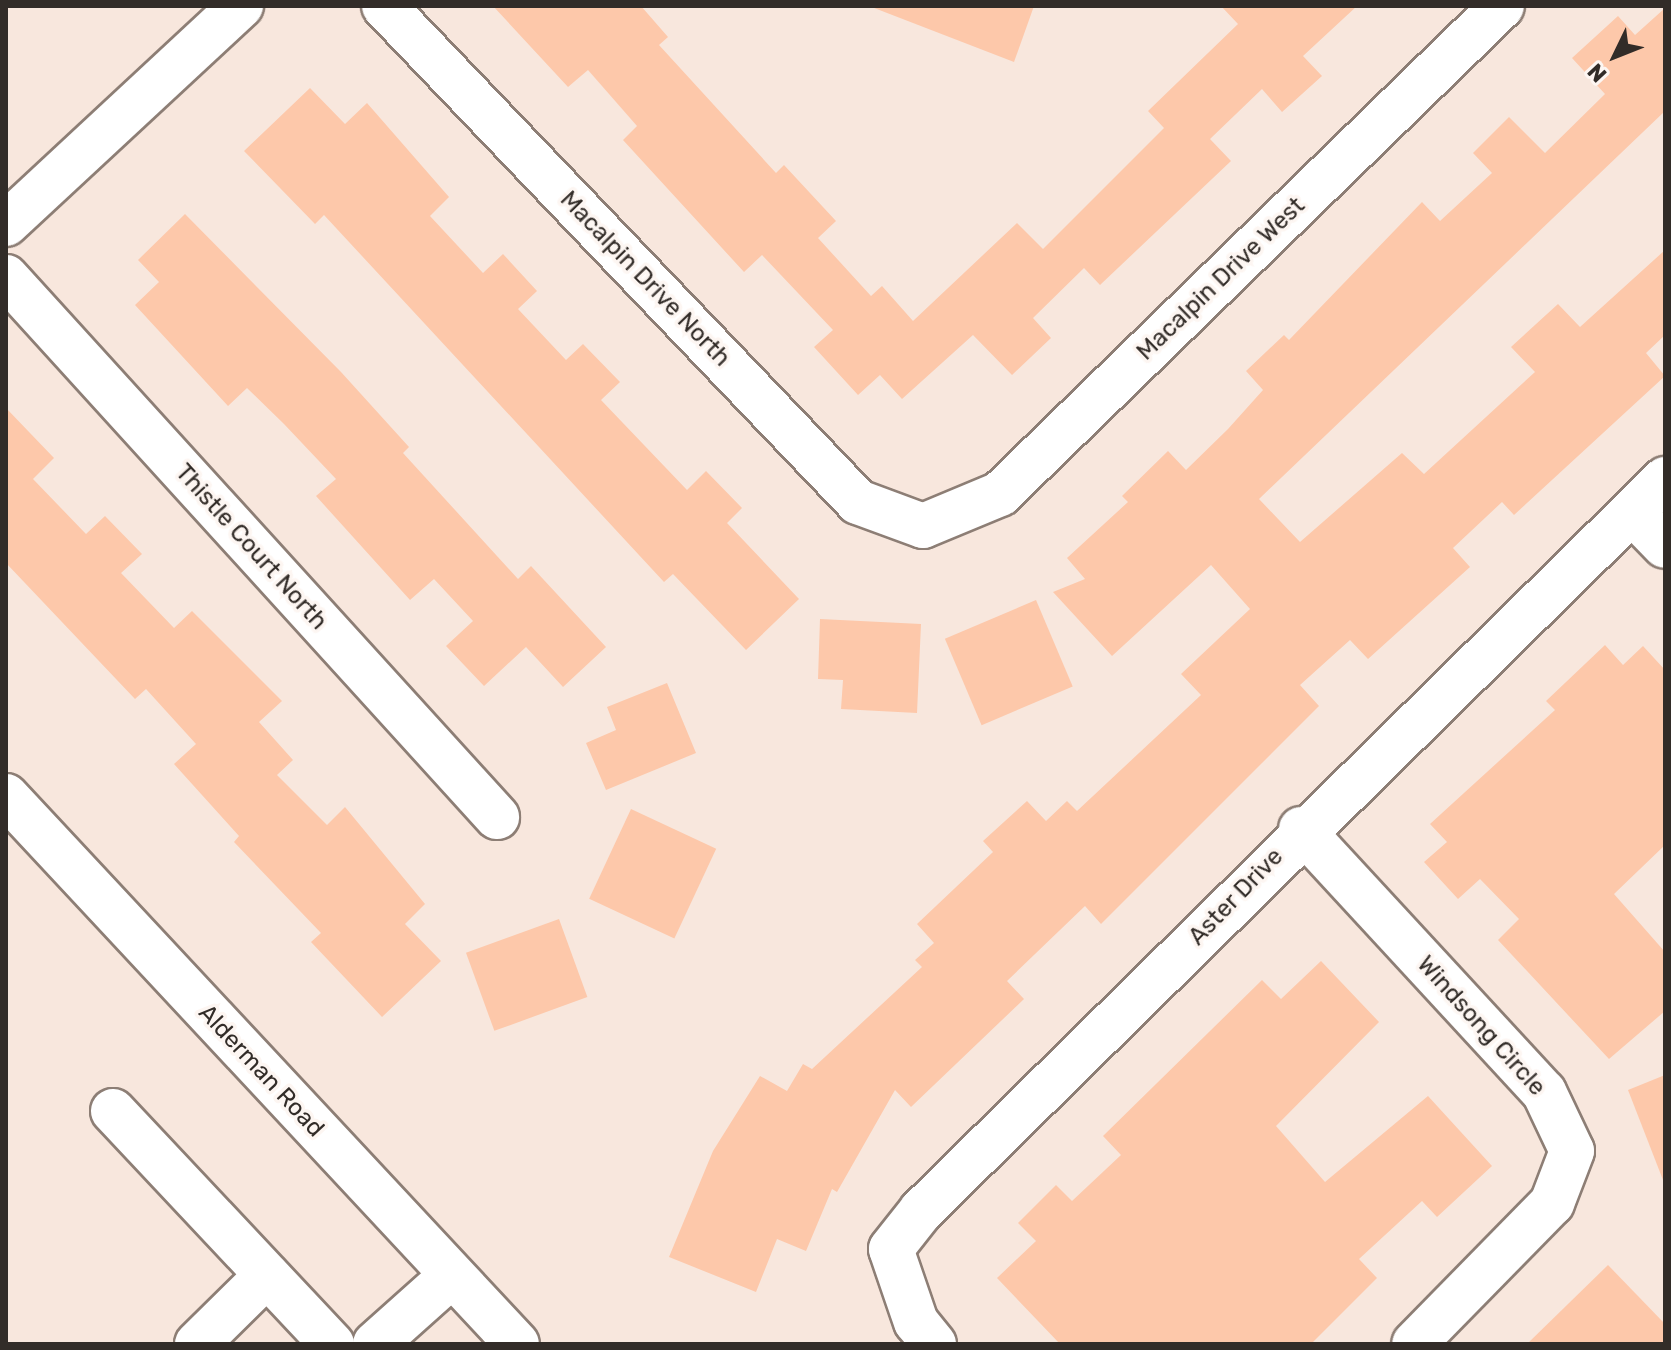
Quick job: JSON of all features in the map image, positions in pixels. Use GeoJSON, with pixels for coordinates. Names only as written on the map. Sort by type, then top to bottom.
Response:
{"type":"FeatureCollection","features":[{"type":"Feature","properties":{"kind":"street"},"geometry":{"type":"LineString","coordinates":[[6,224],[241,6]]}},
{"type":"Feature","properties":{"kind":"street","name":"Macalpin Drive North"},"geometry":{"type":"LineString","coordinates":[[384,6],[858,502],[923,526]]}},
{"type":"Feature","properties":{"kind":"street","name":"Macalpin Drive West"},"geometry":{"type":"LineString","coordinates":[[923,526],[1000,494],[1502,6]]}},
{"type":"Feature","properties":{"kind":"street","name":"Thistle Court North"},"geometry":{"type":"LineString","coordinates":[[6,277],[497,817]]}},
{"type":"Feature","properties":{"kind":"street","name":"Aster Drive"},"geometry":{"type":"LineString","coordinates":[[934,1344],[916,1322],[891,1249],[1301,829],[1665,479]]}},
{"type":"Feature","properties":{"kind":"street"},"geometry":{"type":"LineString","coordinates":[[1632,512],[1665,546]]}},
{"type":"Feature","properties":{"kind":"street","name":"Alderman Road"},"geometry":{"type":"LineString","coordinates":[[6,796],[517,1344]]}},
{"type":"Feature","properties":{"kind":"street","name":"Windsong Circle"},"geometry":{"type":"LineString","coordinates":[[1301,829],[1544,1092],[1572,1151],[1552,1203],[1414,1344]]}},
{"type":"Feature","properties":{"kind":"street"},"geometry":{"type":"LineString","coordinates":[[113,1111],[332,1344]]}},
{"type":"Feature","properties":{"kind":"street"},"geometry":{"type":"LineString","coordinates":[[197,1344],[267,1275]]}},
{"type":"Feature","properties":{"kind":"street"},"geometry":{"type":"LineString","coordinates":[[375,1344],[451,1276]]}},
{"type":"Feature","properties":{"kind":"building"},"geometry":{"type":"Polygon","coordinates":[[[493,6],[641,6],[668,37],[659,45],[776,173],[784,165],[836,221],[818,238],[871,296],[882,286],[913,321],[1017,223],[1043,249],[1164,128],[1148,111],[1238,24],[1221,6],[1357,6],[1303,56],[1322,76],[1282,112],[1262,89],[1210,139],[1231,161],[1100,285],[1084,268],[1033,318],[1051,338],[1012,375],[973,335],[902,399],[880,375],[858,395],[814,347],[833,330],[762,255],[744,272],[623,140],[637,126],[588,70],[568,87],[493,6]]]}},
{"type":"Feature","properties":{"kind":"building"},"geometry":{"type":"Polygon","coordinates":[[[869,6],[1034,6],[1014,62],[869,6]]]}},
{"type":"Feature","properties":{"kind":"building"},"geometry":{"type":"Polygon","coordinates":[[[1665,8],[1665,111],[1259,499],[1300,542],[1402,453],[1424,474],[1535,372],[1511,347],[1558,304],[1580,327],[1665,250],[1665,335],[1646,353],[1665,376],[1514,515],[1502,502],[1453,548],[1470,567],[1368,659],[1350,640],[1300,685],[1319,706],[1101,924],[1085,906],[1007,981],[1024,999],[911,1107],[895,1090],[837,1192],[832,1189],[806,1251],[777,1239],[756,1292],[669,1257],[713,1151],[760,1076],[787,1091],[803,1064],[812,1069],[922,967],[915,960],[934,943],[917,924],[993,852],[983,841],[1027,801],[1046,821],[1067,801],[1077,811],[1201,695],[1181,674],[1250,609],[1211,565],[1112,656],[1053,592],[1085,579],[1067,558],[1128,502],[1122,496],[1168,451],[1186,470],[1228,429],[1263,390],[1246,371],[1284,335],[1289,340],[1422,202],[1440,221],[1492,173],[1473,153],[1509,117],[1545,153],[1605,94],[1572,58],[1618,16],[1635,35],[1665,8]]]}},
{"type":"Feature","properties":{"kind":"building"},"geometry":{"type":"Polygon","coordinates":[[[310,88],[345,124],[367,103],[449,197],[430,216],[483,273],[503,254],[537,291],[518,309],[566,360],[583,344],[620,382],[601,400],[687,490],[706,471],[742,508],[727,523],[799,599],[746,650],[673,574],[664,582],[324,215],[315,224],[244,151],[310,88]]]}},
{"type":"Feature","properties":{"kind":"building"},"geometry":{"type":"Polygon","coordinates":[[[185,214],[341,372],[409,447],[403,453],[518,579],[531,566],[606,647],[563,687],[526,647],[484,686],[446,646],[473,621],[434,579],[410,600],[316,496],[336,479],[247,388],[228,406],[135,305],[159,282],[138,260],[185,214]]]}},
{"type":"Feature","properties":{"kind":"building"},"geometry":{"type":"Polygon","coordinates":[[[6,408],[54,458],[33,479],[86,534],[105,516],[142,554],[121,573],[174,628],[192,611],[282,701],[259,722],[293,760],[277,775],[327,825],[345,807],[425,904],[405,924],[441,961],[382,1017],[311,942],[321,933],[234,842],[239,836],[174,764],[196,744],[146,689],[135,699],[6,563],[6,408]]]}},
{"type":"Feature","properties":{"kind":"building"},"geometry":{"type":"Polygon","coordinates":[[[1036,600],[1073,687],[982,725],[945,639],[1036,600]]]}},
{"type":"Feature","properties":{"kind":"building"},"geometry":{"type":"Polygon","coordinates":[[[820,619],[921,624],[917,713],[841,709],[843,680],[818,679],[820,619]]]}},
{"type":"Feature","properties":{"kind":"building"},"geometry":{"type":"Polygon","coordinates":[[[1605,645],[1623,665],[1643,646],[1665,670],[1665,845],[1614,894],[1665,952],[1665,1011],[1609,1059],[1498,940],[1519,919],[1480,879],[1458,899],[1424,862],[1447,842],[1430,824],[1555,710],[1546,701],[1605,645]]]}},
{"type":"Feature","properties":{"kind":"building"},"geometry":{"type":"Polygon","coordinates":[[[667,683],[696,753],[606,790],[586,743],[616,730],[607,707],[667,683]]]}},
{"type":"Feature","properties":{"kind":"building"},"geometry":{"type":"Polygon","coordinates":[[[631,809],[716,849],[674,938],[589,899],[631,809]]]}},
{"type":"Feature","properties":{"kind":"building"},"geometry":{"type":"Polygon","coordinates":[[[559,919],[587,997],[494,1031],[466,953],[559,919]]]}},
{"type":"Feature","properties":{"kind":"building"},"geometry":{"type":"Polygon","coordinates":[[[1321,961],[1379,1022],[1276,1126],[1325,1182],[1428,1096],[1492,1166],[1437,1217],[1422,1201],[1359,1259],[1377,1278],[1311,1344],[1060,1344],[997,1278],[1036,1241],[1018,1223],[1056,1185],[1072,1201],[1121,1155],[1103,1136],[1262,980],[1281,999],[1321,961]]]}},
{"type":"Feature","properties":{"kind":"building"},"geometry":{"type":"Polygon","coordinates":[[[1665,1075],[1665,1179],[1663,1180],[1628,1090],[1665,1075]]]}},
{"type":"Feature","properties":{"kind":"building"},"geometry":{"type":"Polygon","coordinates":[[[1608,1265],[1665,1324],[1665,1344],[1527,1344],[1608,1265]]]}}]}
